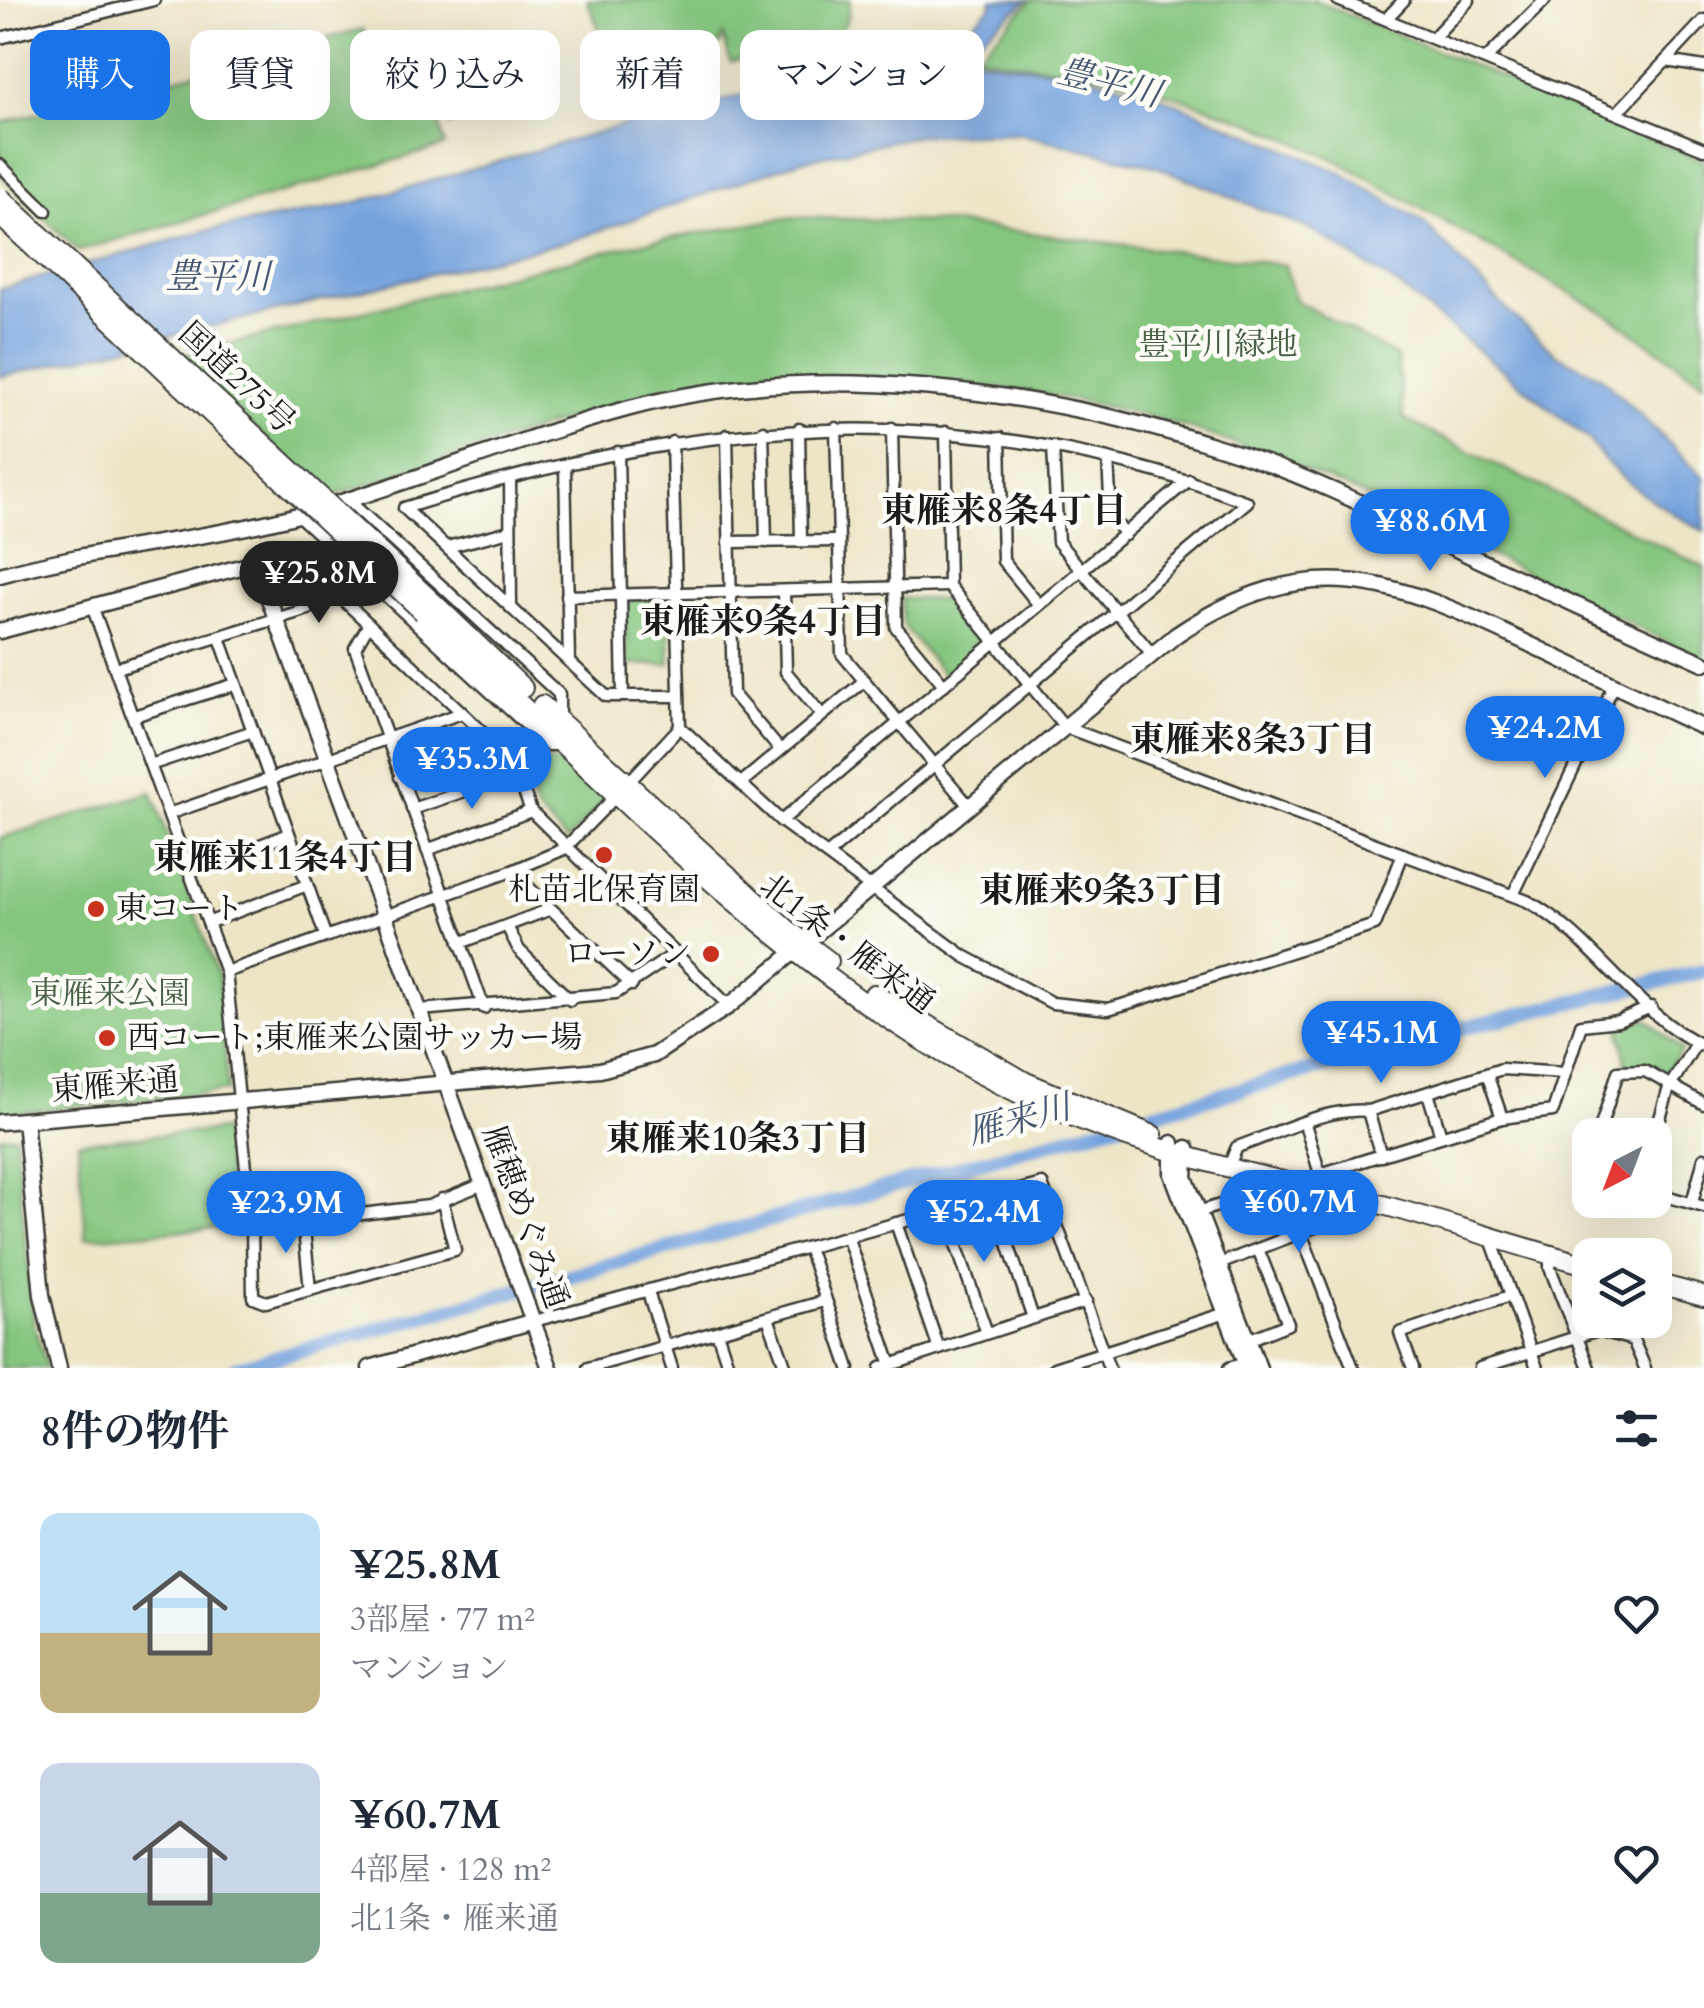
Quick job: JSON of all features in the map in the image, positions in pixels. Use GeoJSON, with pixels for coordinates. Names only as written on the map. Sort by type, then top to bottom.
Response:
{"type":"FeatureCollection","features":[{"type":"Feature","properties":{"kind":"highway","name":"国道275号"},"geometry":{"type":"LineString","coordinates":[[0,197],[428,607]]}},
{"type":"Feature","properties":{"kind":"highway","name":"国道275号"},"geometry":{"type":"LineString","coordinates":[[0,216],[428,607]]}},
{"type":"Feature","properties":{"kind":"highway","name":"北1条・雁来通"},"geometry":{"type":"LineString","coordinates":[[428,607],[858,998],[966,1065],[1122,1137],[1318,1182],[1336,1194],[1572,1261]]}},
{"type":"Feature","properties":{"kind":"highway","name":"北1条・雁来通"},"geometry":{"type":"LineString","coordinates":[[801,947],[1026,1082],[1178,1150],[1276,1182],[1318,1182]]}},
{"type":"Feature","properties":{"kind":"highway"},"geometry":{"type":"LineString","coordinates":[[1672,1288],[1704,1296]]}},
{"type":"Feature","properties":{"kind":"street"},"geometry":{"type":"LineString","coordinates":[[0,38],[154,0]]}},
{"type":"Feature","properties":{"kind":"street"},"geometry":{"type":"LineString","coordinates":[[1338,0],[1704,148]]}},
{"type":"Feature","properties":{"kind":"street"},"geometry":{"type":"LineString","coordinates":[[1386,19],[1404,0]]}},
{"type":"Feature","properties":{"kind":"street"},"geometry":{"type":"LineString","coordinates":[[1433,38],[1470,0]]}},
{"type":"Feature","properties":{"kind":"street"},"geometry":{"type":"LineString","coordinates":[[1486,60],[1538,2]]}},
{"type":"Feature","properties":{"kind":"street"},"geometry":{"type":"LineString","coordinates":[[1617,114],[1704,20]]}},
{"type":"Feature","properties":{"kind":"street"},"geometry":{"type":"LineString","coordinates":[[1666,61],[1704,67]]}},
{"type":"Feature","properties":{"kind":"street"},"geometry":{"type":"LineString","coordinates":[[0,166],[46,211]]}},
{"type":"Feature","properties":{"kind":"street"},"geometry":{"type":"LineString","coordinates":[[0,575],[215,536],[298,515],[599,417],[700,394],[826,385],[965,391],[1108,417],[1221,448],[1290,472],[1704,663]]}},
{"type":"Feature","properties":{"kind":"street"},"geometry":{"type":"LineString","coordinates":[[836,428],[842,654],[969,806]]}},
{"type":"Feature","properties":{"kind":"street"},"geometry":{"type":"LineString","coordinates":[[678,696],[606,696],[404,508],[618,452],[728,434],[836,428],[946,432],[1053,447],[1189,480],[1246,502],[827,855]]}},
{"type":"Feature","properties":{"kind":"street"},"geometry":{"type":"LineString","coordinates":[[892,428],[896,627],[944,685]]}},
{"type":"Feature","properties":{"kind":"street"},"geometry":{"type":"LineString","coordinates":[[798,429],[802,541]]}},
{"type":"Feature","properties":{"kind":"street"},"geometry":{"type":"LineString","coordinates":[[763,431],[766,542]]}},
{"type":"Feature","properties":{"kind":"street"},"geometry":{"type":"LineString","coordinates":[[946,432],[949,586],[1064,727],[1513,895],[1565,924],[1647,1003],[1700,1044],[1669,1088],[1660,1118]]}},
{"type":"Feature","properties":{"kind":"street"},"geometry":{"type":"LineString","coordinates":[[728,434],[733,694],[780,750]]}},
{"type":"Feature","properties":{"kind":"street"},"geometry":{"type":"LineString","coordinates":[[1000,438],[1003,561],[1039,605]]}},
{"type":"Feature","properties":{"kind":"street"},"geometry":{"type":"LineString","coordinates":[[672,442],[680,727],[781,821],[964,956],[1052,1003],[1108,1009],[1376,925],[1403,854]]}},
{"type":"Feature","properties":{"kind":"street"},"geometry":{"type":"LineString","coordinates":[[1053,447],[1055,536],[1152,654]]}},
{"type":"Feature","properties":{"kind":"street"},"geometry":{"type":"LineString","coordinates":[[618,452],[623,696]]}},
{"type":"Feature","properties":{"kind":"street"},"geometry":{"type":"LineString","coordinates":[[1108,459],[1111,516],[1125,535]]}},
{"type":"Feature","properties":{"kind":"street"},"geometry":{"type":"LineString","coordinates":[[565,465],[569,662]]}},
{"type":"Feature","properties":{"kind":"street"},"geometry":{"type":"LineString","coordinates":[[510,479],[511,608]]}},
{"type":"Feature","properties":{"kind":"street"},"geometry":{"type":"LineString","coordinates":[[781,821],[1189,480]]}},
{"type":"Feature","properties":{"kind":"street"},"geometry":{"type":"LineString","coordinates":[[298,515],[548,745],[556,744],[559,694],[348,500]]}},
{"type":"Feature","properties":{"kind":"street"},"geometry":{"type":"LineString","coordinates":[[447,547],[510,531]]}},
{"type":"Feature","properties":{"kind":"street"},"geometry":{"type":"LineString","coordinates":[[729,542],[839,540]]}},
{"type":"Feature","properties":{"kind":"street"},"geometry":{"type":"LineString","coordinates":[[0,632],[248,565],[258,568],[268,556],[285,550],[328,585],[512,760],[531,811],[564,848],[729,1006]]}},
{"type":"Feature","properties":{"kind":"street","name":"雁穂めぐみ通"},"geometry":{"type":"LineString","coordinates":[[258,568],[550,1368]]}},
{"type":"Feature","properties":{"kind":"street","name":"東雁来通"},"geometry":{"type":"LineString","coordinates":[[0,1122],[447,1085],[629,1064],[681,1041],[729,1006],[1152,654],[1200,619],[1256,590],[1293,582],[1365,582],[1433,598],[1704,728]]}},
{"type":"Feature","properties":{"kind":"street"},"geometry":{"type":"LineString","coordinates":[[117,668],[308,609],[328,585]]}},
{"type":"Feature","properties":{"kind":"street"},"geometry":{"type":"LineString","coordinates":[[568,596],[949,586]]}},
{"type":"Feature","properties":{"kind":"street"},"geometry":{"type":"LineString","coordinates":[[784,591],[786,672],[822,715]]}},
{"type":"Feature","properties":{"kind":"street"},"geometry":{"type":"LineString","coordinates":[[92,606],[154,764],[226,972],[252,1227],[254,1297],[266,1302],[455,1250],[442,1200]]}},
{"type":"Feature","properties":{"kind":"street"},"geometry":{"type":"LineString","coordinates":[[369,624],[354,648],[484,1008]]}},
{"type":"Feature","properties":{"kind":"street"},"geometry":{"type":"LineString","coordinates":[[220,638],[325,936]]}},
{"type":"Feature","properties":{"kind":"street"},"geometry":{"type":"LineString","coordinates":[[741,783],[864,680]]}},
{"type":"Feature","properties":{"kind":"street"},"geometry":{"type":"LineString","coordinates":[[134,716],[236,684]]}},
{"type":"Feature","properties":{"kind":"street"},"geometry":{"type":"LineString","coordinates":[[1513,895],[1614,685]]}},
{"type":"Feature","properties":{"kind":"street"},"geometry":{"type":"LineString","coordinates":[[171,813],[388,742],[462,713]]}},
{"type":"Feature","properties":{"kind":"street"},"geometry":{"type":"LineString","coordinates":[[226,972],[512,872],[564,848],[680,727]]}},
{"type":"Feature","properties":{"kind":"street"},"geometry":{"type":"LineString","coordinates":[[154,764],[253,731]]}},
{"type":"Feature","properties":{"kind":"street"},"geometry":{"type":"LineString","coordinates":[[400,777],[492,742]]}},
{"type":"Feature","properties":{"kind":"street"},"geometry":{"type":"LineString","coordinates":[[412,809],[517,773]]}},
{"type":"Feature","properties":{"kind":"street"},"geometry":{"type":"LineString","coordinates":[[426,850],[531,811]]}},
{"type":"Feature","properties":{"kind":"street"},"geometry":{"type":"LineString","coordinates":[[192,872],[289,834]]}},
{"type":"Feature","properties":{"kind":"street"},"geometry":{"type":"LineString","coordinates":[[512,872],[632,985]]}},
{"type":"Feature","properties":{"kind":"street"},"geometry":{"type":"LineString","coordinates":[[210,922],[307,884]]}},
{"type":"Feature","properties":{"kind":"street"},"geometry":{"type":"LineString","coordinates":[[460,943],[551,909]]}},
{"type":"Feature","properties":{"kind":"street"},"geometry":{"type":"LineString","coordinates":[[508,926],[519,950],[570,1000]]}},
{"type":"Feature","properties":{"kind":"street"},"geometry":{"type":"LineString","coordinates":[[420,1010],[484,1008],[616,993],[676,952]]}},
{"type":"Feature","properties":{"kind":"street"},"geometry":{"type":"LineString","coordinates":[[1305,1124],[1318,1182],[1441,1136],[1502,1118],[1553,1111],[1581,1025],[1618,1022],[1647,1003]]}},
{"type":"Feature","properties":{"kind":"street"},"geometry":{"type":"LineString","coordinates":[[1231,1161],[1236,1147],[1502,1070],[1564,1073]]}},
{"type":"Feature","properties":{"kind":"street"},"geometry":{"type":"LineString","coordinates":[[1603,1118],[1618,1072],[1645,1071],[1669,1088],[1704,1104]]}},
{"type":"Feature","properties":{"kind":"street"},"geometry":{"type":"LineString","coordinates":[[1487,1074],[1502,1118]]}},
{"type":"Feature","properties":{"kind":"street"},"geometry":{"type":"LineString","coordinates":[[1428,1093],[1441,1136]]}},
{"type":"Feature","properties":{"kind":"street"},"geometry":{"type":"LineString","coordinates":[[1368,1111],[1380,1156]]}},
{"type":"Feature","properties":{"kind":"street"},"geometry":{"type":"LineString","coordinates":[[26,1120],[42,1295],[58,1368]]}},
{"type":"Feature","properties":{"kind":"street"},"geometry":{"type":"LineString","coordinates":[[1178,1150],[1226,1314],[1243,1342]]}},
{"type":"Feature","properties":{"kind":"street"},"geometry":{"type":"LineString","coordinates":[[1178,1150],[1172,1174],[1214,1266],[1251,1366],[1229,1368]]}},
{"type":"Feature","properties":{"kind":"street"},"geometry":{"type":"LineString","coordinates":[[1672,1198],[1698,1205],[1704,1158]]}},
{"type":"Feature","properties":{"kind":"street"},"geometry":{"type":"LineString","coordinates":[[1198,1212],[1268,1190],[1276,1182]]}},
{"type":"Feature","properties":{"kind":"street"},"geometry":{"type":"LineString","coordinates":[[252,1227],[430,1206],[483,1184]]}},
{"type":"Feature","properties":{"kind":"street"},"geometry":{"type":"LineString","coordinates":[[377,1367],[992,1196],[1044,1185],[1110,1368]]}},
{"type":"Feature","properties":{"kind":"street"},"geometry":{"type":"LineString","coordinates":[[1214,1266],[1328,1222],[1336,1194]]}},
{"type":"Feature","properties":{"kind":"street"},"geometry":{"type":"LineString","coordinates":[[992,1196],[1033,1318]]}},
{"type":"Feature","properties":{"kind":"street"},"geometry":{"type":"LineString","coordinates":[[944,1210],[987,1334]]}},
{"type":"Feature","properties":{"kind":"street"},"geometry":{"type":"LineString","coordinates":[[303,1219],[310,1290]]}},
{"type":"Feature","properties":{"kind":"street"},"geometry":{"type":"LineString","coordinates":[[896,1223],[939,1349]]}},
{"type":"Feature","properties":{"kind":"street"},"geometry":{"type":"LineString","coordinates":[[1301,1233],[1354,1368]]}},
{"type":"Feature","properties":{"kind":"street"},"geometry":{"type":"LineString","coordinates":[[847,1236],[886,1366],[916,1363],[939,1349],[1086,1301]]}},
{"type":"Feature","properties":{"kind":"street"},"geometry":{"type":"LineString","coordinates":[[1492,1239],[1537,1368]]}},
{"type":"Feature","properties":{"kind":"street"},"geometry":{"type":"LineString","coordinates":[[808,1247],[850,1368]]}},
{"type":"Feature","properties":{"kind":"street"},"geometry":{"type":"LineString","coordinates":[[1243,1342],[1288,1324],[1258,1249]]}},
{"type":"Feature","properties":{"kind":"street"},"geometry":{"type":"LineString","coordinates":[[1550,1255],[1550,1268],[1572,1323]]}},
{"type":"Feature","properties":{"kind":"street"},"geometry":{"type":"LineString","coordinates":[[648,1292],[672,1368]]}},
{"type":"Feature","properties":{"kind":"street"},"geometry":{"type":"LineString","coordinates":[[1413,1368],[1400,1333],[1510,1296]]}},
{"type":"Feature","properties":{"kind":"street"},"geometry":{"type":"LineString","coordinates":[[588,1368],[612,1365],[825,1300]]}},
{"type":"Feature","properties":{"kind":"street"},"geometry":{"type":"LineString","coordinates":[[1054,1368],[1226,1314]]}},
{"type":"Feature","properties":{"kind":"street"},"geometry":{"type":"LineString","coordinates":[[768,1318],[786,1368]]}},
{"type":"Feature","properties":{"kind":"street"},"geometry":{"type":"LineString","coordinates":[[717,1332],[729,1368]]}},
{"type":"Feature","properties":{"kind":"street"},"geometry":{"type":"LineString","coordinates":[[1480,1368],[1572,1338]]}},
{"type":"Feature","properties":{"kind":"street"},"geometry":{"type":"LineString","coordinates":[[1578,1338],[1589,1368]]}},
{"type":"Feature","properties":{"kind":"street"},"geometry":{"type":"LineString","coordinates":[[1626,1338],[1633,1340],[1647,1367]]}},
{"type":"Feature","properties":{"kind":"green space"},"geometry":{"type":"Polygon","coordinates":[[[587,0],[850,0],[848,18],[841,30],[740,30],[740,60],[730,62],[723,35],[720,43],[720,30],[599,30],[587,0]]]}},
{"type":"Feature","properties":{"kind":"green space"},"geometry":{"type":"Polygon","coordinates":[[[1032,0],[1314,0],[1704,161],[1704,382],[1610,316],[1336,160],[1250,122],[1129,80],[984,57],[984,48],[1032,0]]]}},
{"type":"Feature","properties":{"kind":"green space"},"geometry":{"type":"Polygon","coordinates":[[[350,32],[350,120],[438,120],[445,146],[78,251],[0,174],[0,123],[30,115],[30,120],[170,120],[170,79],[190,74],[190,120],[330,120],[330,38],[350,32]]]}},
{"type":"Feature","properties":{"kind":"green space","name":"豊平川緑地"},"geometry":{"type":"Polygon","coordinates":[[[792,217],[940,222],[1285,265],[1295,300],[1397,357],[1404,419],[1704,567],[1704,659],[1321,477],[1191,429],[1064,398],[926,381],[856,377],[787,377],[657,390],[330,497],[177,357],[636,244],[792,217]]]}},
{"type":"Feature","properties":{"kind":"green space"},"geometry":{"type":"Polygon","coordinates":[[[669,598],[670,664],[627,665],[625,599],[669,598]]]}},
{"type":"Feature","properties":{"kind":"green space"},"geometry":{"type":"Polygon","coordinates":[[[901,598],[946,600],[983,644],[945,677],[903,625],[901,598]]]}},
{"type":"Feature","properties":{"kind":"green space"},"geometry":{"type":"Polygon","coordinates":[[[531,744],[549,762],[568,762],[606,798],[567,841],[536,809],[519,758],[531,744]]]}},
{"type":"Feature","properties":{"kind":"green space","name":"東雁来公園"},"geometry":{"type":"Polygon","coordinates":[[[152,792],[219,978],[228,1091],[0,1114],[0,838],[152,792]]]}},
{"type":"Feature","properties":{"kind":"green space"},"geometry":{"type":"Polygon","coordinates":[[[1645,1018],[1682,1050],[1663,1076],[1646,1065],[1626,1066],[1620,1028],[1645,1018]]]}},
{"type":"Feature","properties":{"kind":"green space"},"geometry":{"type":"Polygon","coordinates":[[[224,1130],[231,1227],[86,1238],[78,1142],[224,1130]]]}},
{"type":"Feature","properties":{"kind":"green space"},"geometry":{"type":"Polygon","coordinates":[[[15,1135],[34,1325],[47,1368],[0,1368],[0,1136],[15,1135]]]}},
{"type":"Feature","properties":{"kind":"water","name":"豊平川"},"geometry":{"type":"Polygon","coordinates":[[[991,0],[1028,0],[984,35],[984,30],[961,30],[971,25],[992,6],[991,0]]]}},
{"type":"Feature","properties":{"kind":"water","name":"豊平川"},"geometry":{"type":"Polygon","coordinates":[[[984,60],[1070,72],[1147,91],[1338,171],[1423,222],[1509,312],[1556,354],[1600,376],[1704,477],[1704,531],[1626,480],[1589,440],[1400,287],[1314,231],[1158,167],[1017,133],[920,135],[800,161],[573,240],[0,377],[0,289],[204,231],[343,206],[644,120],[720,120],[720,101],[740,96],[740,120],[984,120],[984,60]]]}},
{"type":"Feature","properties":{"kind":"waterway","name":"雁来川"},"geometry":{"type":"LineString","coordinates":[[237,1368],[1466,1027],[1704,971]]}},
{"type":"Feature","properties":{"kind":"place","name":"札苗北保育園"},"geometry":{"type":"Point","coordinates":[604,855]}},
{"type":"Feature","properties":{"kind":"place","name":"東コート"},"geometry":{"type":"Point","coordinates":[96,909]}},
{"type":"Feature","properties":{"kind":"place","name":"ローソン"},"geometry":{"type":"Point","coordinates":[711,954]}},
{"type":"Feature","properties":{"kind":"place","name":"西コート;東雁来公園サッカー場"},"geometry":{"type":"Point","coordinates":[107,1038]}},
{"type":"Feature","properties":{"kind":"district","name":"東雁来8条4丁目"},"geometry":{"type":"Point","coordinates":[1004,511]}},
{"type":"Feature","properties":{"kind":"district","name":"東雁来9条4丁目"},"geometry":{"type":"Point","coordinates":[763,622]}},
{"type":"Feature","properties":{"kind":"district","name":"東雁来8条3丁目"},"geometry":{"type":"Point","coordinates":[1253,740]}},
{"type":"Feature","properties":{"kind":"district","name":"東雁来11条4丁目"},"geometry":{"type":"Point","coordinates":[285,858]}},
{"type":"Feature","properties":{"kind":"district","name":"東雁来9条3丁目"},"geometry":{"type":"Point","coordinates":[1102,891]}},
{"type":"Feature","properties":{"kind":"district","name":"東雁来10条3丁目"},"geometry":{"type":"Point","coordinates":[738,1139]}}]}
